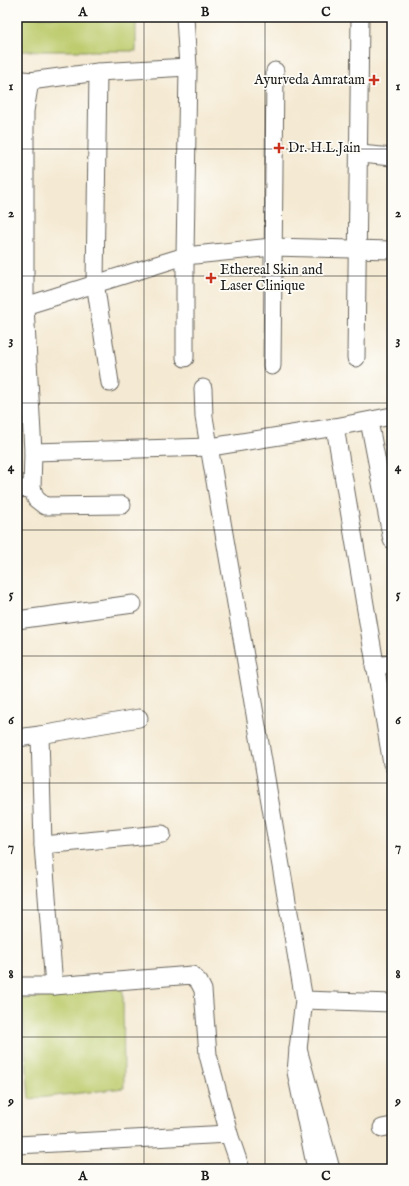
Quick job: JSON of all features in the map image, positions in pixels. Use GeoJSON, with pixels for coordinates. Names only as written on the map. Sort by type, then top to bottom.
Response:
{"type":"FeatureCollection","features":[{"type":"Feature","properties":{"kind":"street"},"geometry":{"type":"LineString","coordinates":[[185,17],[188,67],[185,256],[186,358]]}},
{"type":"Feature","properties":{"kind":"street"},"geometry":{"type":"LineString","coordinates":[[356,358],[358,250],[356,234],[360,154],[360,17]]}},
{"type":"Feature","properties":{"kind":"street"},"geometry":{"type":"LineString","coordinates":[[122,505],[45,506],[24,488],[33,452],[25,306],[24,80],[98,72],[188,67]]}},
{"type":"Feature","properties":{"kind":"street"},"geometry":{"type":"LineString","coordinates":[[272,366],[272,247],[275,71]]}},
{"type":"Feature","properties":{"kind":"street"},"geometry":{"type":"LineString","coordinates":[[98,72],[95,282],[110,383]]}},
{"type":"Feature","properties":{"kind":"street"},"geometry":{"type":"LineString","coordinates":[[360,154],[392,157]]}},
{"type":"Feature","properties":{"kind":"street"},"geometry":{"type":"LineString","coordinates":[[25,306],[95,282],[185,256],[272,247],[392,250]]}},
{"type":"Feature","properties":{"kind":"street"},"geometry":{"type":"LineString","coordinates":[[203,388],[204,417],[211,447],[304,1000],[296,1072],[316,1169]]}},
{"type":"Feature","properties":{"kind":"street"},"geometry":{"type":"LineString","coordinates":[[33,452],[211,447],[335,427],[392,416]]}},
{"type":"Feature","properties":{"kind":"street"},"geometry":{"type":"LineString","coordinates":[[369,421],[392,540]]}},
{"type":"Feature","properties":{"kind":"street"},"geometry":{"type":"LineString","coordinates":[[335,427],[374,666],[392,764]]}},
{"type":"Feature","properties":{"kind":"street"},"geometry":{"type":"LineString","coordinates":[[17,620],[133,604]]}},
{"type":"Feature","properties":{"kind":"street"},"geometry":{"type":"LineString","coordinates":[[374,666],[392,664]]}},
{"type":"Feature","properties":{"kind":"street"},"geometry":{"type":"LineString","coordinates":[[17,738],[139,718]]}},
{"type":"Feature","properties":{"kind":"street"},"geometry":{"type":"LineString","coordinates":[[40,735],[43,845],[54,986]]}},
{"type":"Feature","properties":{"kind":"street"},"geometry":{"type":"LineString","coordinates":[[43,845],[162,834]]}},
{"type":"Feature","properties":{"kind":"street"},"geometry":{"type":"LineString","coordinates":[[17,986],[54,986],[192,974],[200,982],[203,990],[208,1055],[229,1134],[241,1169]]}},
{"type":"Feature","properties":{"kind":"street"},"geometry":{"type":"LineString","coordinates":[[304,1000],[392,1003]]}},
{"type":"Feature","properties":{"kind":"street"},"geometry":{"type":"LineString","coordinates":[[298,1049],[331,1169]]}},
{"type":"Feature","properties":{"kind":"street"},"geometry":{"type":"LineString","coordinates":[[17,1145],[229,1134]]}},
{"type":"Feature","properties":{"kind":"green space"},"geometry":{"type":"Polygon","coordinates":[[[17,17],[136,17],[136,51],[17,51],[17,17]]]}},
{"type":"Feature","properties":{"kind":"green space"},"geometry":{"type":"Polygon","coordinates":[[[123,988],[124,1088],[29,1099],[22,999],[123,988]]]}},
{"type":"Feature","properties":{"kind":"place","name":"Ayurveda Amratam"},"geometry":{"type":"Point","coordinates":[374,80]}},
{"type":"Feature","properties":{"kind":"place","name":"Dr. H.L.Jain"},"geometry":{"type":"Point","coordinates":[279,148]}},
{"type":"Feature","properties":{"kind":"place","name":"Ethereal Skin and Laser Clinique"},"geometry":{"type":"Point","coordinates":[211,278]}}]}
